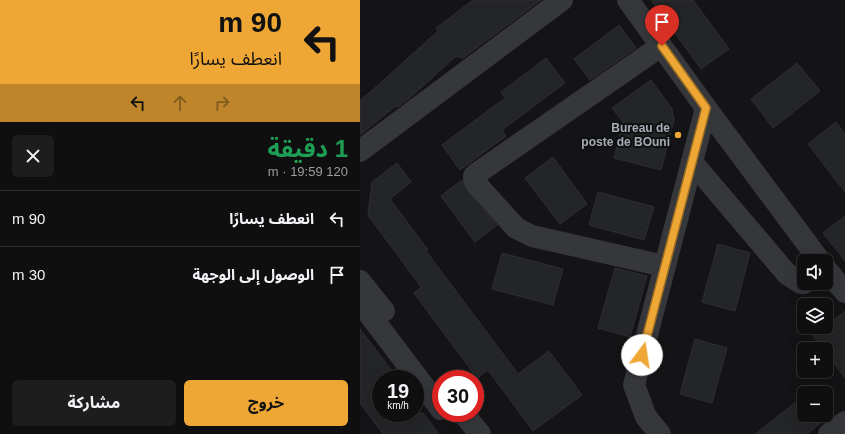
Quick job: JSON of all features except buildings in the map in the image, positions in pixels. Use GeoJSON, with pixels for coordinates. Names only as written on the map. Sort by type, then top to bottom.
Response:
{"type":"FeatureCollection","features":[{"type":"Feature","properties":{"kind":"street"},"geometry":{"type":"LineString","coordinates":[[360,151],[562,0]]}},
{"type":"Feature","properties":{"kind":"street"},"geometry":{"type":"LineString","coordinates":[[628,0],[815,254]]}},
{"type":"Feature","properties":{"kind":"street"},"geometry":{"type":"LineString","coordinates":[[662,46],[476,174],[474,179],[478,186],[516,228],[532,236],[664,266]]}},
{"type":"Feature","properties":{"kind":"street"},"geometry":{"type":"LineString","coordinates":[[660,434],[646,417],[634,385],[706,108]]}},
{"type":"Feature","properties":{"kind":"street"},"geometry":{"type":"LineString","coordinates":[[692,162],[787,274],[797,281]]}},
{"type":"Feature","properties":{"kind":"street"},"geometry":{"type":"LineString","coordinates":[[360,281],[432,373]]}},
{"type":"Feature","properties":{"kind":"street"},"geometry":{"type":"LineString","coordinates":[[360,302],[432,397]]}},
{"type":"Feature","properties":{"kind":"street"},"geometry":{"type":"LineString","coordinates":[[451,422],[460,434]]}},
{"type":"Feature","properties":{"kind":"street"},"geometry":{"type":"LineString","coordinates":[[470,422],[480,434]]}},
{"type":"Feature","properties":{"kind":"street"},"geometry":{"type":"LineString","coordinates":[[829,434],[845,422]]}},
{"type":"Feature","properties":{"kind":"place","name":"Bureau de poste de BOuni"},"geometry":{"type":"Point","coordinates":[678,135]}},
{"type":"Feature","properties":{"kind":"route"},"geometry":{"type":"LineString","coordinates":[[642,355],[706,108],[662,46]]}}]}
